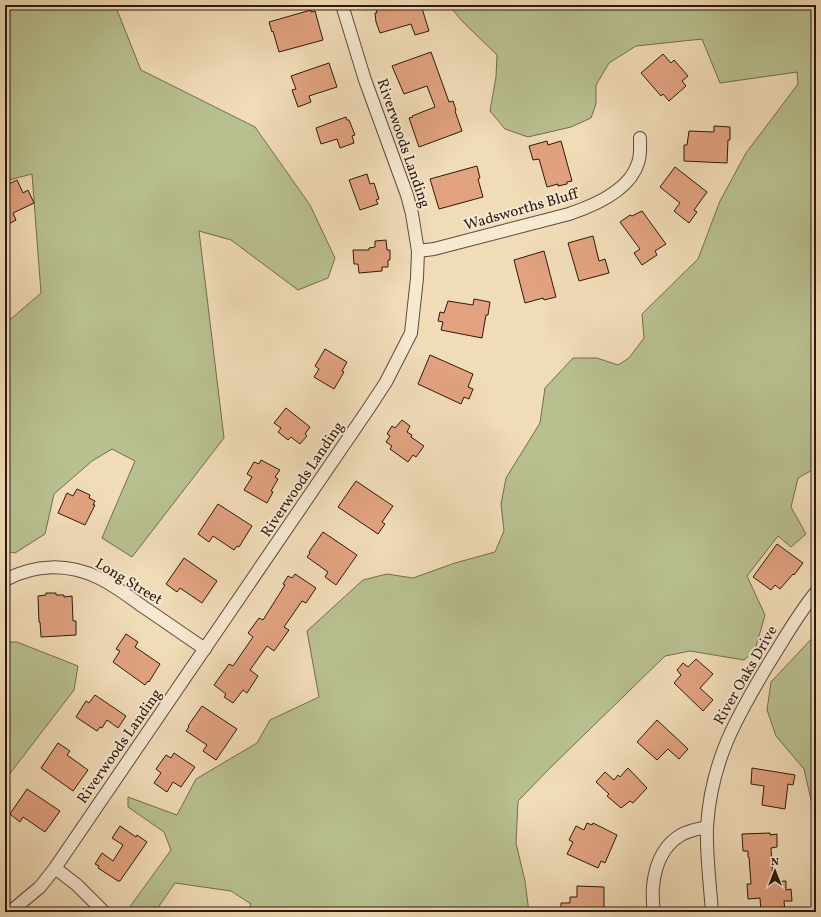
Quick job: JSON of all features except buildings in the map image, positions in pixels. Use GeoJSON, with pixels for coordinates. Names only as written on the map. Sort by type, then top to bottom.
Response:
{"type":"FeatureCollection","features":[{"type":"Feature","properties":{"kind":"street","name":"Riverwoods Landing"},"geometry":{"type":"LineString","coordinates":[[10,912],[40,887],[55,868],[386,382],[411,333],[417,278],[418,251],[412,214],[407,195],[365,80],[342,5]]}},
{"type":"Feature","properties":{"kind":"street","name":"Wadsworths Bluff"},"geometry":{"type":"LineString","coordinates":[[418,251],[440,247],[587,208],[618,189],[635,172],[639,163],[640,138]]}},
{"type":"Feature","properties":{"kind":"street","name":"Long Street"},"geometry":{"type":"LineString","coordinates":[[5,580],[31,569],[48,567],[65,567],[84,572],[99,578],[117,589],[205,649]]}},
{"type":"Feature","properties":{"kind":"street","name":"River Oaks Drive"},"geometry":{"type":"LineString","coordinates":[[712,912],[707,844],[708,827],[714,779],[724,746],[743,706],[798,617],[816,592]]}},
{"type":"Feature","properties":{"kind":"street"},"geometry":{"type":"LineString","coordinates":[[654,912],[652,887],[660,860],[666,848],[673,840],[682,834],[708,827]]}},
{"type":"Feature","properties":{"kind":"street"},"geometry":{"type":"LineString","coordinates":[[55,868],[77,885],[104,912]]}},
{"type":"Feature","properties":{"kind":"green space"},"geometry":{"type":"Polygon","coordinates":[[[5,5],[115,5],[141,70],[255,127],[310,205],[335,258],[328,278],[298,290],[231,240],[199,231],[224,438],[132,557],[102,538],[135,461],[112,449],[92,461],[54,494],[45,534],[15,553],[5,551],[5,324],[41,293],[32,174],[5,181],[5,5]]]}},
{"type":"Feature","properties":{"kind":"green space"},"geometry":{"type":"Polygon","coordinates":[[[449,5],[816,5],[816,468],[798,478],[791,507],[806,534],[791,547],[778,536],[747,576],[765,615],[755,650],[744,660],[690,651],[665,656],[518,801],[516,843],[525,881],[529,912],[247,912],[251,904],[231,891],[175,883],[155,912],[136,912],[129,908],[171,850],[164,832],[128,807],[128,797],[177,815],[196,779],[257,743],[270,720],[319,697],[307,631],[363,580],[387,574],[413,578],[455,563],[495,552],[504,531],[501,504],[506,478],[540,423],[545,388],[573,358],[597,358],[618,365],[629,358],[644,338],[642,314],[698,259],[720,201],[746,153],[798,84],[797,72],[720,83],[702,39],[636,46],[609,63],[596,85],[596,104],[591,118],[571,127],[528,137],[505,129],[490,111],[496,77],[497,55],[462,21],[449,5]]]}},
{"type":"Feature","properties":{"kind":"green space"},"geometry":{"type":"Polygon","coordinates":[[[816,634],[816,822],[804,769],[776,736],[767,710],[771,682],[816,634]]]}},
{"type":"Feature","properties":{"kind":"green space"},"geometry":{"type":"Polygon","coordinates":[[[5,642],[17,642],[78,666],[74,690],[5,780],[5,642]]]}}]}
